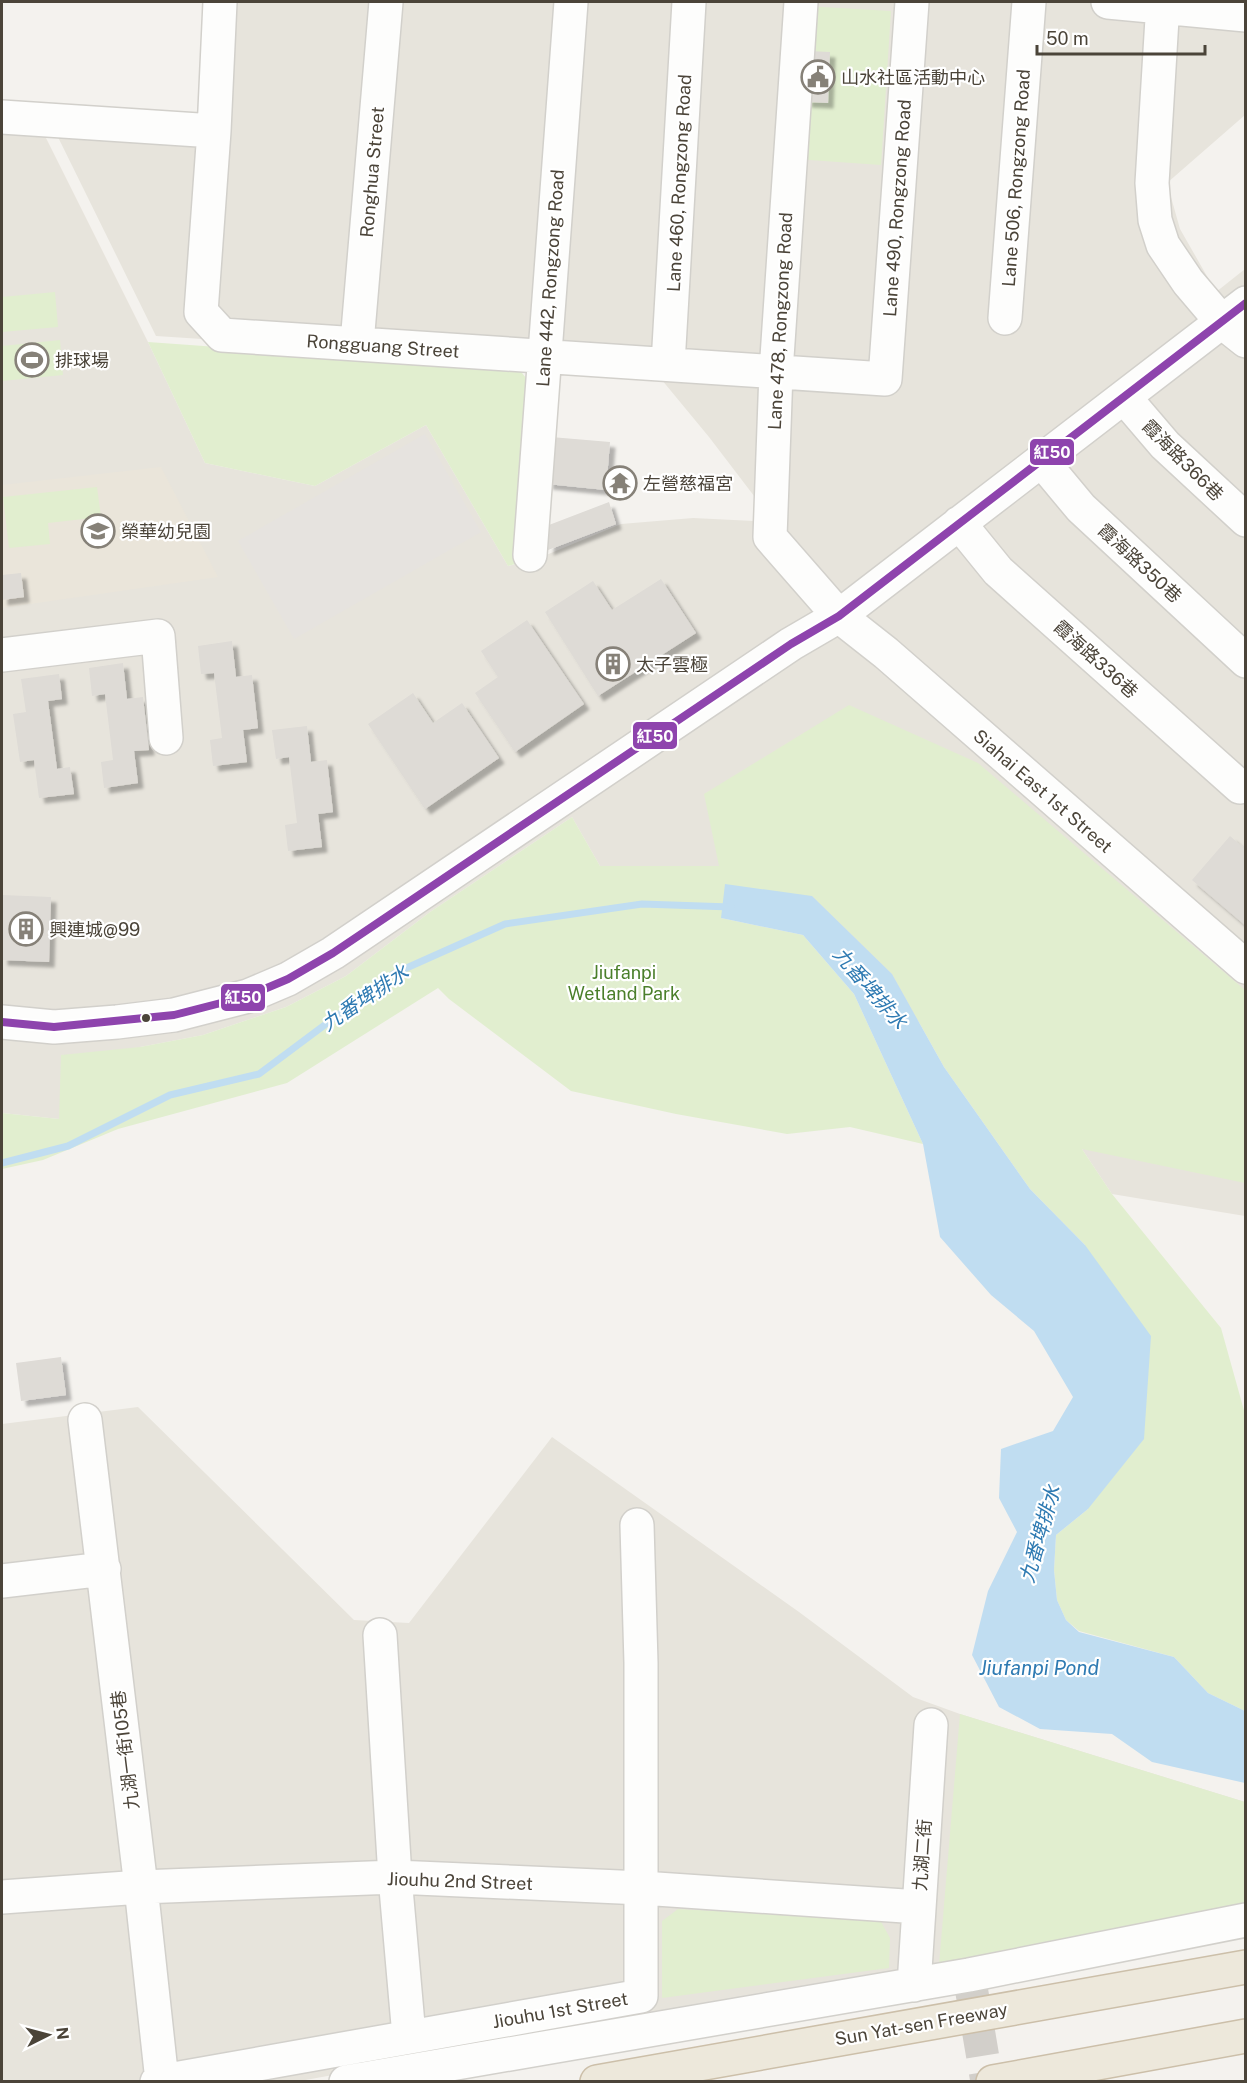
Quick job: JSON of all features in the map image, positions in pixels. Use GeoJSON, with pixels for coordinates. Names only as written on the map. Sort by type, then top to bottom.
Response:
{"type":"FeatureCollection","features":[{"type":"Feature","properties":{"kind":"highway","name":"Sun Yat-sen Freeway"},"geometry":{"type":"LineString","coordinates":[[597,2082],[1245,1967]]}},
{"type":"Feature","properties":{"kind":"highway"},"geometry":{"type":"LineString","coordinates":[[993,2082],[1245,2036]]}},
{"type":"Feature","properties":{"kind":"street","name":"Rongguang Street"},"geometry":{"type":"LineString","coordinates":[[220,2],[214,131],[201,312],[222,335],[885,379]]}},
{"type":"Feature","properties":{"kind":"street","name":"Ronghua Street"},"geometry":{"type":"LineString","coordinates":[[357,343],[386,2]]}},
{"type":"Feature","properties":{"kind":"street","name":"Lane 442, Rongzong Road"},"geometry":{"type":"LineString","coordinates":[[530,555],[571,2]]}},
{"type":"Feature","properties":{"kind":"street","name":"Lane 460, Rongzong Road"},"geometry":{"type":"LineString","coordinates":[[668,364],[690,2]]}},
{"type":"Feature","properties":{"kind":"street","name":"Lane 478, Rongzong Road"},"geometry":{"type":"LineString","coordinates":[[801,2],[776,372],[770,537],[839,616]]}},
{"type":"Feature","properties":{"kind":"street","name":"Lane 490, Rongzong Road"},"geometry":{"type":"LineString","coordinates":[[885,379],[912,2]]}},
{"type":"Feature","properties":{"kind":"street","name":"Lane 506, Rongzong Road"},"geometry":{"type":"LineString","coordinates":[[1005,318],[1029,2]]}},
{"type":"Feature","properties":{"kind":"street"},"geometry":{"type":"LineString","coordinates":[[1108,2],[1163,4],[1245,15]]}},
{"type":"Feature","properties":{"kind":"street"},"geometry":{"type":"LineString","coordinates":[[2,1022],[54,1027],[174,1015],[248,996],[288,979],[333,953],[791,644],[839,616],[1124,397],[1238,322],[1188,282],[1163,245],[1155,220],[1152,183],[1163,4]]}},
{"type":"Feature","properties":{"kind":"street"},"geometry":{"type":"LineString","coordinates":[[2,117],[214,131]]}},
{"type":"Feature","properties":{"kind":"street","name":"霞海路366巷"},"geometry":{"type":"LineString","coordinates":[[1124,397],[1164,446],[1245,520]]}},
{"type":"Feature","properties":{"kind":"street","name":"霞海路350巷"},"geometry":{"type":"LineString","coordinates":[[1041,460],[1081,508],[1245,661]]}},
{"type":"Feature","properties":{"kind":"street","name":"霞海路336巷"},"geometry":{"type":"LineString","coordinates":[[959,523],[998,571],[1240,787]]}},
{"type":"Feature","properties":{"kind":"street","name":"Siahai East 1st Street"},"geometry":{"type":"LineString","coordinates":[[839,616],[886,653],[1245,967]]}},
{"type":"Feature","properties":{"kind":"street"},"geometry":{"type":"LineString","coordinates":[[2,655],[158,636],[166,738]]}},
{"type":"Feature","properties":{"kind":"street","name":"九湖一街105巷"},"geometry":{"type":"LineString","coordinates":[[85,1420],[141,1887],[160,2081]]}},
{"type":"Feature","properties":{"kind":"street","name":"Jiouhu 1st Street"},"geometry":{"type":"LineString","coordinates":[[160,2081],[641,1996],[642,1663],[637,1526]]}},
{"type":"Feature","properties":{"kind":"street"},"geometry":{"type":"LineString","coordinates":[[2,1581],[104,1569]]}},
{"type":"Feature","properties":{"kind":"street"},"geometry":{"type":"LineString","coordinates":[[380,1635],[395,1877],[409,2036]]}},
{"type":"Feature","properties":{"kind":"street","name":"九湖二街"},"geometry":{"type":"LineString","coordinates":[[914,1984],[931,1725]]}},
{"type":"Feature","properties":{"kind":"street","name":"Jiouhu 2nd Street"},"geometry":{"type":"LineString","coordinates":[[2,1896],[141,1887],[395,1877],[642,1888],[919,1907]]}},
{"type":"Feature","properties":{"kind":"street"},"geometry":{"type":"LineString","coordinates":[[345,2082],[914,1984],[1245,1920]]}},
{"type":"Feature","properties":{"kind":"shaded area"},"geometry":{"type":"Polygon","coordinates":[[[234,2],[1245,2],[1245,115],[1167,183],[1180,229],[1216,292],[1245,269],[1245,1216],[1112,1194],[1082,1149],[719,866],[600,866],[572,817],[430,912],[346,976],[286,1007],[203,1035],[140,1047],[59,1119],[2,1113],[2,131],[44,134],[148,342],[205,463],[315,486],[426,425],[508,566],[539,558],[621,524],[693,518],[774,522],[709,437],[652,368],[156,336],[55,131],[224,142],[234,2]]]}},
{"type":"Feature","properties":{"kind":"shaded area"},"geometry":{"type":"Polygon","coordinates":[[[425,434],[481,532],[294,639],[238,541],[425,434]]]}},
{"type":"Feature","properties":{"kind":"shaded area","name":"榮華幼兒園"},"geometry":{"type":"Polygon","coordinates":[[[161,467],[218,577],[2,608],[2,485],[161,467]]]}},
{"type":"Feature","properties":{"kind":"shaded area"},"geometry":{"type":"Polygon","coordinates":[[[138,1407],[354,1620],[409,1623],[552,1437],[799,1612],[913,1697],[960,1714],[1245,1802],[1245,1909],[300,2081],[2,2081],[2,1424],[138,1407]]]}},
{"type":"Feature","properties":{"kind":"green space"},"geometry":{"type":"Polygon","coordinates":[[[805,6],[891,11],[881,165],[795,159],[805,6]]]}},
{"type":"Feature","properties":{"kind":"green space","name":"排球場"},"geometry":{"type":"Polygon","coordinates":[[[55,292],[58,327],[2,332],[2,297],[55,292]]]}},
{"type":"Feature","properties":{"kind":"green space","name":"排球場"},"geometry":{"type":"Polygon","coordinates":[[[60,340],[63,375],[2,381],[2,346],[60,340]]]}},
{"type":"Feature","properties":{"kind":"green space"},"geometry":{"type":"Polygon","coordinates":[[[148,342],[519,369],[529,382],[519,563],[508,566],[426,425],[315,486],[205,463],[148,342]]]}},
{"type":"Feature","properties":{"kind":"green space"},"geometry":{"type":"Polygon","coordinates":[[[97,487],[101,517],[48,523],[50,544],[9,548],[3,497],[97,487]]]}},
{"type":"Feature","properties":{"kind":"green space","name":"Jiufanpi Wetland Park"},"geometry":{"type":"Polygon","coordinates":[[[849,705],[978,763],[1245,990],[1245,1183],[1082,1149],[1112,1194],[1221,1328],[1245,1414],[1245,1711],[1208,1693],[1174,1657],[1079,1631],[1066,1620],[1057,1600],[1054,1570],[1056,1535],[1088,1509],[1085,1245],[1030,1189],[944,1067],[892,974],[812,896],[721,918],[803,935],[854,994],[923,1144],[850,1127],[787,1134],[676,1114],[571,1091],[449,999],[438,988],[287,1083],[118,1129],[43,1160],[2,1169],[2,1113],[59,1119],[61,1055],[140,1047],[203,1035],[286,1007],[346,976],[430,912],[572,817],[600,866],[719,866],[704,794],[849,705]]]}},
{"type":"Feature","properties":{"kind":"green space"},"geometry":{"type":"Polygon","coordinates":[[[960,1714],[1245,1802],[1245,1909],[939,1965],[960,1714]]]}},
{"type":"Feature","properties":{"kind":"green space"},"geometry":{"type":"Polygon","coordinates":[[[678,1909],[880,1920],[890,1938],[889,1968],[662,1998],[662,1921],[678,1909]]]}},
{"type":"Feature","properties":{"kind":"water","name":"Jiufanpi Pond"},"geometry":{"type":"Polygon","coordinates":[[[725,884],[812,896],[892,974],[944,1067],[1030,1189],[1085,1245],[1151,1336],[1144,1439],[1088,1509],[1056,1535],[1054,1570],[1057,1600],[1066,1620],[1079,1632],[1174,1657],[1208,1693],[1245,1711],[1245,1783],[1152,1762],[1112,1734],[1040,1729],[999,1707],[972,1655],[988,1591],[1017,1532],[999,1498],[1001,1449],[1053,1431],[1073,1397],[1034,1331],[991,1295],[940,1237],[923,1144],[854,994],[803,935],[721,918],[725,884]]]}},
{"type":"Feature","properties":{"kind":"building","name":"山水社區活動中心"},"geometry":{"type":"Polygon","coordinates":[[[808,51],[830,52],[828,103],[806,102],[808,51]]]}},
{"type":"Feature","properties":{"kind":"building"},"geometry":{"type":"Polygon","coordinates":[[[551,437],[610,442],[606,490],[547,484],[551,437]]]}},
{"type":"Feature","properties":{"kind":"building"},"geometry":{"type":"Polygon","coordinates":[[[609,502],[616,524],[548,550],[549,525],[609,502]]]}},
{"type":"Feature","properties":{"kind":"building"},"geometry":{"type":"Polygon","coordinates":[[[21,573],[24,597],[2,600],[2,575],[21,573]]]}},
{"type":"Feature","properties":{"kind":"building","name":"太子雲極"},"geometry":{"type":"Polygon","coordinates":[[[661,579],[696,633],[598,696],[545,612],[593,581],[612,610],[661,579]]]}},
{"type":"Feature","properties":{"kind":"building"},"geometry":{"type":"Polygon","coordinates":[[[527,620],[584,704],[515,752],[475,693],[498,677],[481,651],[527,620]]]}},
{"type":"Feature","properties":{"kind":"building"},"geometry":{"type":"Polygon","coordinates":[[[232,641],[236,677],[252,675],[258,728],[243,730],[247,762],[213,766],[210,740],[222,738],[214,673],[201,674],[198,646],[232,641]]]}},
{"type":"Feature","properties":{"kind":"building"},"geometry":{"type":"Polygon","coordinates":[[[123,663],[127,699],[143,697],[149,750],[134,751],[138,783],[104,788],[101,762],[113,760],[105,694],[92,696],[89,668],[123,663]]]}},
{"type":"Feature","properties":{"kind":"building"},"geometry":{"type":"Polygon","coordinates":[[[59,674],[62,699],[48,701],[57,769],[70,767],[74,794],[39,798],[34,760],[20,762],[13,714],[26,712],[21,679],[59,674]]]}},
{"type":"Feature","properties":{"kind":"building"},"geometry":{"type":"Polygon","coordinates":[[[413,693],[433,723],[462,703],[499,758],[425,809],[368,724],[413,693]]]}},
{"type":"Feature","properties":{"kind":"building"},"geometry":{"type":"Polygon","coordinates":[[[307,726],[311,762],[327,760],[333,812],[318,814],[322,847],[288,851],[285,825],[297,823],[289,757],[276,759],[272,730],[307,726]]]}},
{"type":"Feature","properties":{"kind":"building"},"geometry":{"type":"Polygon","coordinates":[[[1230,836],[1246,850],[1246,926],[1192,880],[1230,836]]]}},
{"type":"Feature","properties":{"kind":"building","name":"興連城@99"},"geometry":{"type":"Polygon","coordinates":[[[2,895],[51,897],[49,962],[2,960],[2,895]]]}},
{"type":"Feature","properties":{"kind":"building"},"geometry":{"type":"Polygon","coordinates":[[[61,1357],[66,1395],[21,1401],[16,1363],[61,1357]]]}},
{"type":"Feature","properties":{"kind":"waterway","name":"九番埤排水"},"geometry":{"type":"LineString","coordinates":[[2,1163],[68,1146],[170,1095],[259,1074],[393,974],[505,924],[642,904],[731,907]]}},
{"type":"Feature","properties":{"kind":"tunnel"},"geometry":{"type":"LineString","coordinates":[[969,1975],[987,2082]]}},
{"type":"Feature","properties":{"kind":"transit line","name":"紅50"},"geometry":{"type":"LineString","coordinates":[[2,1022],[54,1027],[174,1015],[248,996],[288,979],[333,953],[791,644],[839,616],[1246,303]]}},
{"type":"Feature","properties":{"kind":"place","name":"山水社區活動中心"},"geometry":{"type":"Point","coordinates":[818,77]}},
{"type":"Feature","properties":{"kind":"place","name":"排球場"},"geometry":{"type":"Point","coordinates":[32,360]}},
{"type":"Feature","properties":{"kind":"place","name":"左營慈福宮"},"geometry":{"type":"Point","coordinates":[620,483]}},
{"type":"Feature","properties":{"kind":"place","name":"榮華幼兒園"},"geometry":{"type":"Point","coordinates":[98,531]}},
{"type":"Feature","properties":{"kind":"place","name":"太子雲極"},"geometry":{"type":"Point","coordinates":[613,664]}},
{"type":"Feature","properties":{"kind":"place","name":"興連城@99"},"geometry":{"type":"Point","coordinates":[26,929]}}]}
